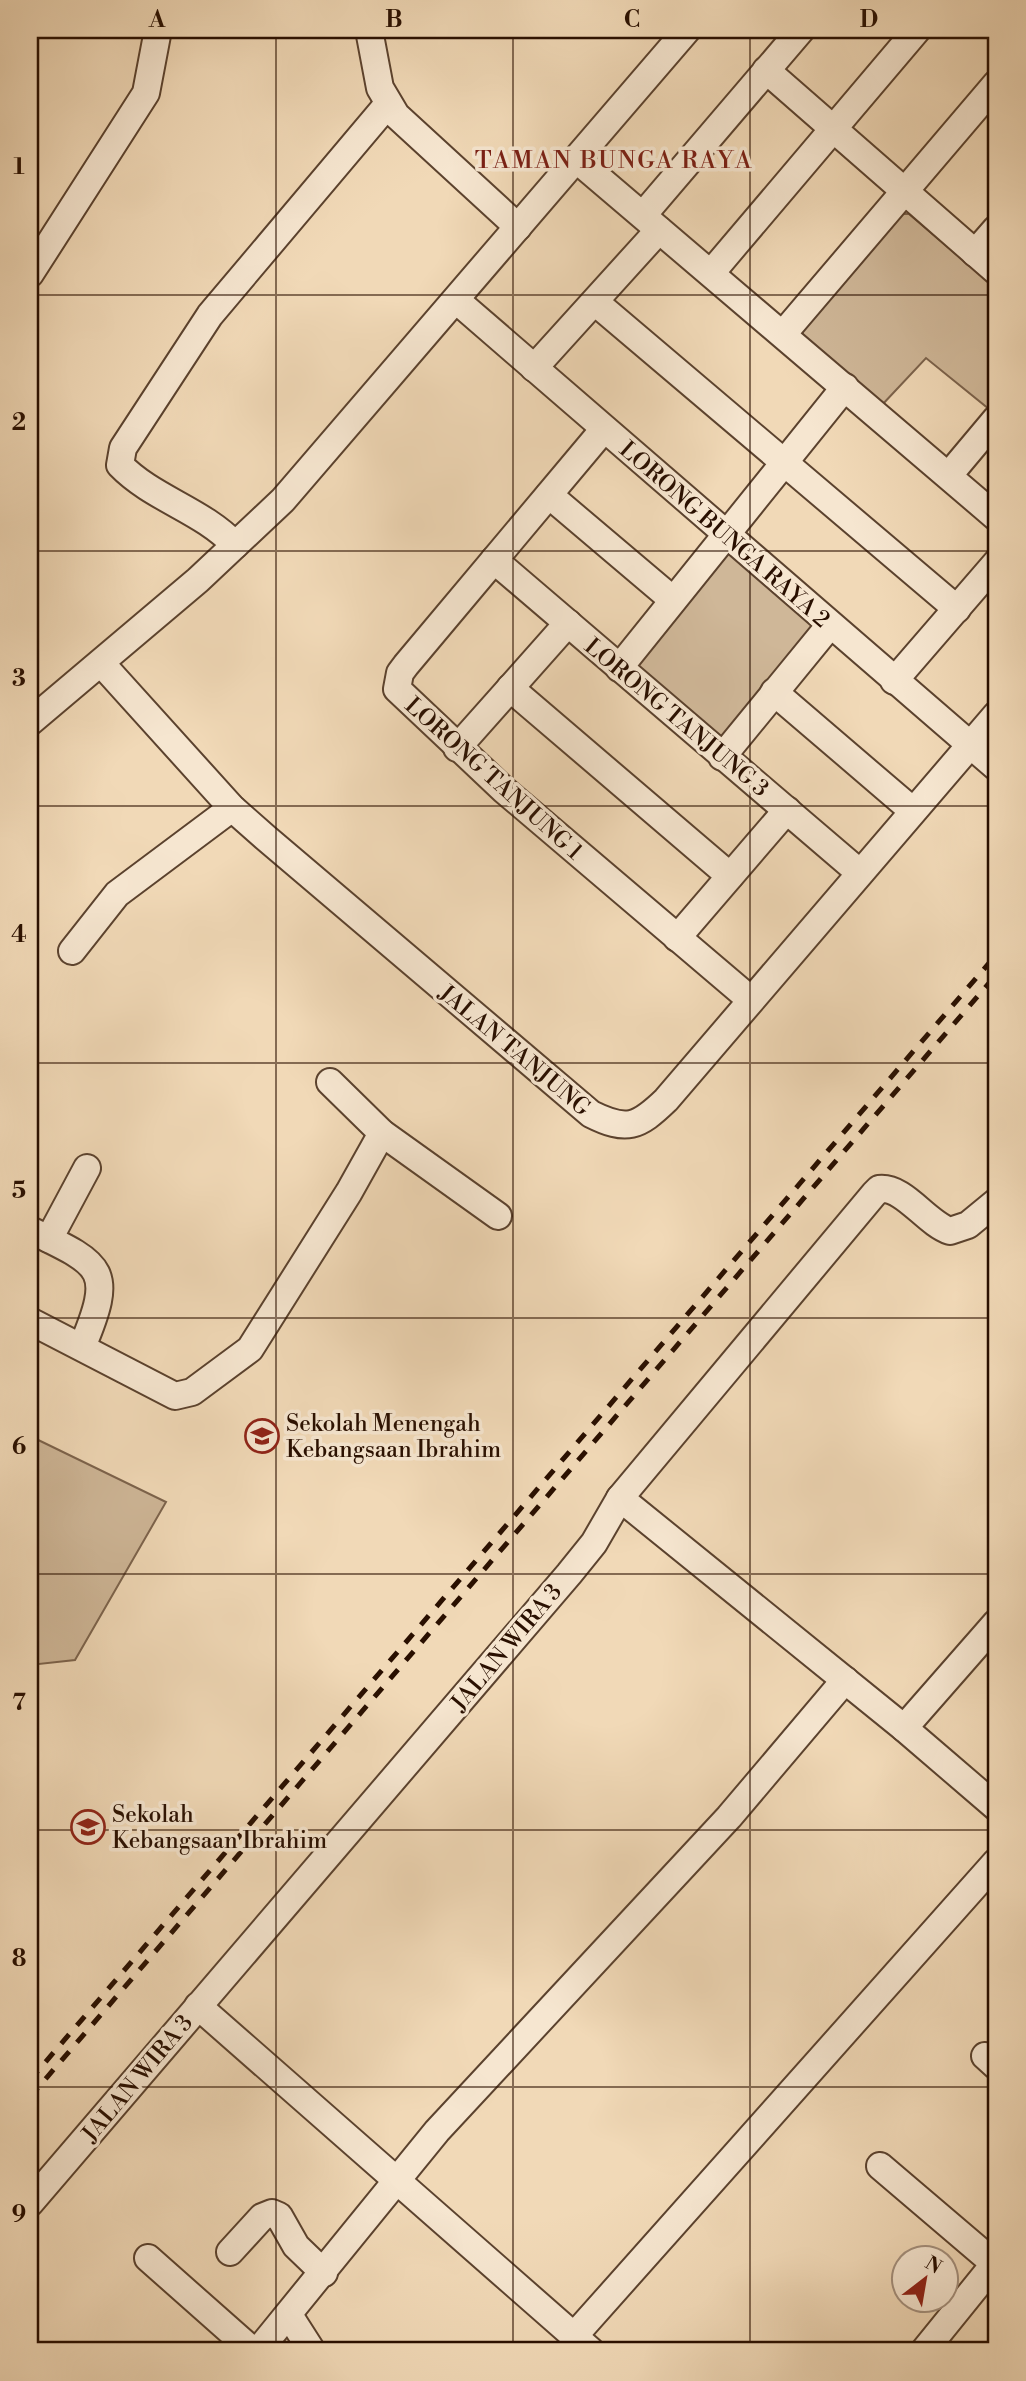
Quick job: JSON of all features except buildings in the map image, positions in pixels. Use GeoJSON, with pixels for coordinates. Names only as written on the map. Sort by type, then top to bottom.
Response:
{"type":"FeatureCollection","features":[{"type":"Feature","properties":{"kind":"street"},"geometry":{"type":"LineString","coordinates":[[30,274],[146,93],[158,30]]}},
{"type":"Feature","properties":{"kind":"street"},"geometry":{"type":"LineString","coordinates":[[369,30],[376,73],[388,104],[406,126],[518,227]]}},
{"type":"Feature","properties":{"kind":"street"},"geometry":{"type":"LineString","coordinates":[[30,722],[235,545],[311,470],[687,30]]}},
{"type":"Feature","properties":{"kind":"street"},"geometry":{"type":"LineString","coordinates":[[534,368],[595,302],[651,222],[766,70],[801,30]]}},
{"type":"Feature","properties":{"kind":"street"},"geometry":{"type":"LineString","coordinates":[[712,273],[917,30]]}},
{"type":"Feature","properties":{"kind":"street"},"geometry":{"type":"LineString","coordinates":[[766,70],[996,271]]}},
{"type":"Feature","properties":{"kind":"street"},"geometry":{"type":"LineString","coordinates":[[783,334],[996,84]]}},
{"type":"Feature","properties":{"kind":"street"},"geometry":{"type":"LineString","coordinates":[[235,545],[212,524],[135,480],[120,465],[123,448],[210,315],[388,104]]}},
{"type":"Feature","properties":{"kind":"street"},"geometry":{"type":"LineString","coordinates":[[576,159],[996,517]]}},
{"type":"Feature","properties":{"kind":"street"},"geometry":{"type":"LineString","coordinates":[[975,253],[996,229]]}},
{"type":"Feature","properties":{"kind":"street","name":"LORONG BUNGA RAYA 2"},"geometry":{"type":"LineString","coordinates":[[456,300],[996,768]]}},
{"type":"Feature","properties":{"kind":"street"},"geometry":{"type":"LineString","coordinates":[[595,302],[957,609]]}},
{"type":"Feature","properties":{"kind":"street"},"geometry":{"type":"LineString","coordinates":[[619,668],[845,387]]}},
{"type":"Feature","properties":{"kind":"street"},"geometry":{"type":"LineString","coordinates":[[949,475],[996,419]]}},
{"type":"Feature","properties":{"kind":"street","name":"LORONG TANJUNG 1"},"geometry":{"type":"LineString","coordinates":[[604,429],[406,665],[397,680],[397,689],[401,696],[457,748],[751,1000]]}},
{"type":"Feature","properties":{"kind":"street"},"geometry":{"type":"LineString","coordinates":[[549,495],[673,600]]}},
{"type":"Feature","properties":{"kind":"street","name":"LORONG TANJUNG 3"},"geometry":{"type":"LineString","coordinates":[[494,561],[860,873]]}},
{"type":"Feature","properties":{"kind":"street"},"geometry":{"type":"LineString","coordinates":[[894,681],[996,563]]}},
{"type":"Feature","properties":{"kind":"street"},"geometry":{"type":"LineString","coordinates":[[457,748],[568,623]]}},
{"type":"Feature","properties":{"kind":"street"},"geometry":{"type":"LineString","coordinates":[[722,757],[830,625]]}},
{"type":"Feature","properties":{"kind":"street","name":"JALAN TANJUNG"},"geometry":{"type":"LineString","coordinates":[[101,663],[232,808],[591,1114],[621,1126],[645,1119],[996,715]]}},
{"type":"Feature","properties":{"kind":"street"},"geometry":{"type":"LineString","coordinates":[[510,688],[730,876]]}},
{"type":"Feature","properties":{"kind":"street"},"geometry":{"type":"LineString","coordinates":[[774,692],[913,811]]}},
{"type":"Feature","properties":{"kind":"street"},"geometry":{"type":"LineString","coordinates":[[72,951],[117,894],[232,808]]}},
{"type":"Feature","properties":{"kind":"street"},"geometry":{"type":"LineString","coordinates":[[677,938],[786,810]]}},
{"type":"Feature","properties":{"kind":"street"},"geometry":{"type":"LineString","coordinates":[[330,1082],[382,1133],[498,1216]]}},
{"type":"Feature","properties":{"kind":"street"},"geometry":{"type":"LineString","coordinates":[[30,1321],[179,1396],[192,1392],[250,1349],[382,1133]]}},
{"type":"Feature","properties":{"kind":"street"},"geometry":{"type":"LineString","coordinates":[[82,1347],[98,1310],[102,1287],[99,1272],[90,1263],[40,1235],[87,1168]]}},
{"type":"Feature","properties":{"kind":"street","name":"JALAN WIRA 3"},"geometry":{"type":"LineString","coordinates":[[30,2203],[569,1574],[594,1543],[620,1498],[879,1189],[892,1190],[933,1222],[950,1231],[968,1225],[996,1202]]}},
{"type":"Feature","properties":{"kind":"street"},"geometry":{"type":"LineString","coordinates":[[620,1498],[904,1728],[996,1807]]}},
{"type":"Feature","properties":{"kind":"street"},"geometry":{"type":"LineString","coordinates":[[904,1728],[996,1623]]}},
{"type":"Feature","properties":{"kind":"street"},"geometry":{"type":"LineString","coordinates":[[258,2351],[324,2273],[395,2182],[510,2050],[729,1817],[845,1680]]}},
{"type":"Feature","properties":{"kind":"street"},"geometry":{"type":"LineString","coordinates":[[198,2006],[582,2344],[996,1862]]}},
{"type":"Feature","properties":{"kind":"street"},"geometry":{"type":"LineString","coordinates":[[880,2166],[995,2263],[924,2351]]}},
{"type":"Feature","properties":{"kind":"street"},"geometry":{"type":"LineString","coordinates":[[230,2252],[262,2217],[272,2213],[279,2217],[296,2246],[324,2273]]}},
{"type":"Feature","properties":{"kind":"street"},"geometry":{"type":"LineString","coordinates":[[148,2258],[253,2351]]}},
{"type":"Feature","properties":{"kind":"street"},"geometry":{"type":"LineString","coordinates":[[289,2315],[312,2351]]}},
{"type":"Feature","properties":{"kind":"shaded area"},"geometry":{"type":"Polygon","coordinates":[[[900,214],[909,214],[996,288],[996,400],[989,409],[926,358],[881,406],[805,340],[800,327],[900,214]]]}},
{"type":"Feature","properties":{"kind":"shaded area"},"geometry":{"type":"Polygon","coordinates":[[[728,548],[819,627],[725,744],[630,664],[728,548]]]}},
{"type":"Feature","properties":{"kind":"shaded area"},"geometry":{"type":"Polygon","coordinates":[[[30,1436],[166,1502],[75,1660],[30,1665],[30,1436]]]}},
{"type":"Feature","properties":{"kind":"railway"},"geometry":{"type":"LineString","coordinates":[[30,2080],[996,955]]}},
{"type":"Feature","properties":{"kind":"railway"},"geometry":{"type":"LineString","coordinates":[[30,2097],[996,975]]}},
{"type":"Feature","properties":{"kind":"place","name":"Sekolah Menengah Kebangsaan Ibrahim"},"geometry":{"type":"Point","coordinates":[262,1436]}},
{"type":"Feature","properties":{"kind":"place","name":"Sekolah Kebangsaan Ibrahim"},"geometry":{"type":"Point","coordinates":[88,1827]}},
{"type":"Feature","properties":{"kind":"district","name":"TAMAN BUNGA RAYA"},"geometry":{"type":"Point","coordinates":[614,160]}}]}
